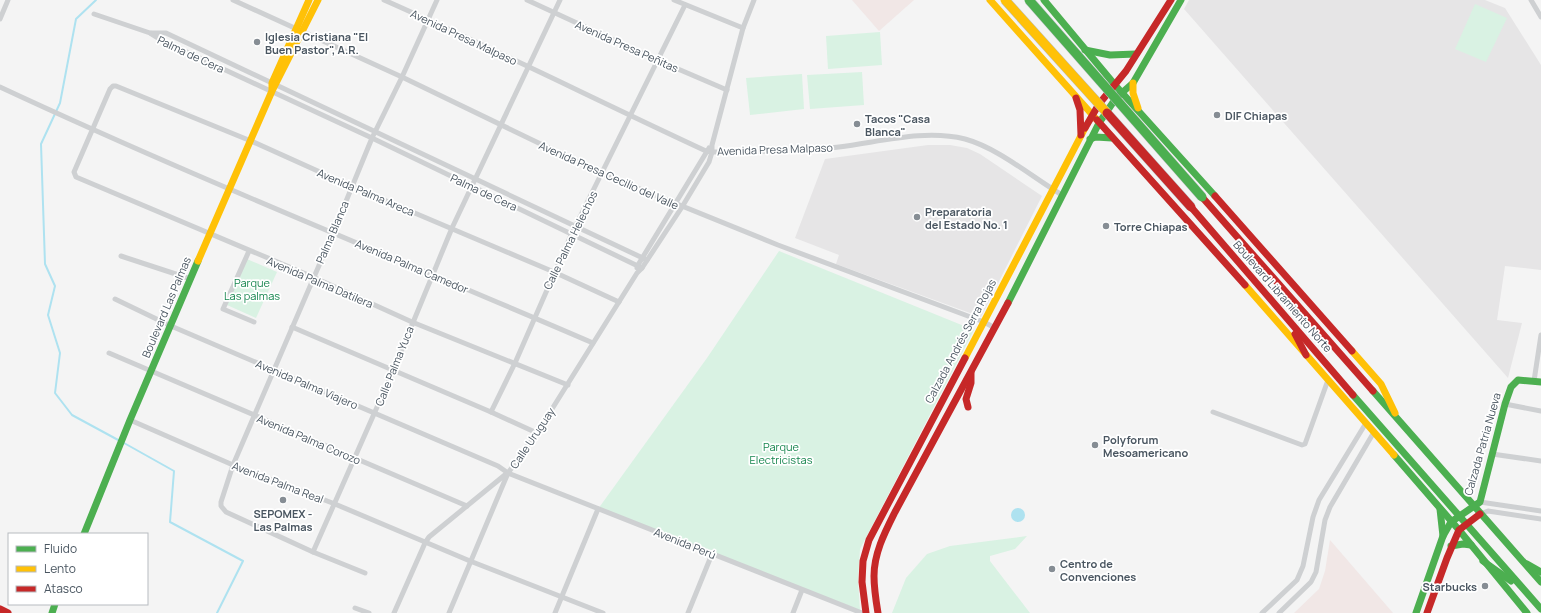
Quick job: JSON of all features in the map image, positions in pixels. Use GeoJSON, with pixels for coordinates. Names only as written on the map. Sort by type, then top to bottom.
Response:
{"type":"FeatureCollection","features":[{"type":"Feature","properties":{"kind":"main road"},"geometry":{"type":"LineString","coordinates":[[299,30],[310,0]]}},
{"type":"Feature","properties":{"kind":"main road"},"geometry":{"type":"LineString","coordinates":[[299,30],[318,0]]}},
{"type":"Feature","properties":{"kind":"main road"},"geometry":{"type":"LineString","coordinates":[[990,0],[1112,138],[1202,236],[1374,432],[1459,530],[1527,613]]}},
{"type":"Feature","properties":{"kind":"main road","name":"Boulevard Libramiento Norte"},"geometry":{"type":"LineString","coordinates":[[1005,0],[1191,206],[1541,609]]}},
{"type":"Feature","properties":{"kind":"main road","name":"Boulevard Libramiento Norte"},"geometry":{"type":"LineString","coordinates":[[1029,0],[1399,421],[1477,504],[1521,560],[1541,582]]}},
{"type":"Feature","properties":{"kind":"main road"},"geometry":{"type":"LineString","coordinates":[[1044,0],[1119,95],[1140,112],[1381,384],[1399,421]]}},
{"type":"Feature","properties":{"kind":"main road","name":"Calzada Andrés Serra Rojas"},"geometry":{"type":"LineString","coordinates":[[866,613],[862,582],[863,561],[869,540],[1092,115],[1112,87],[1126,71],[1171,0]]}},
{"type":"Feature","properties":{"kind":"main road"},"geometry":{"type":"LineString","coordinates":[[878,613],[874,586],[874,564],[881,541],[895,512],[995,328],[1090,139],[1099,123],[1119,95],[1133,83],[1181,0]]}},
{"type":"Feature","properties":{"kind":"main road","name":"Boulevard Las Palmas"},"geometry":{"type":"LineString","coordinates":[[84,533],[130,420],[299,30]]}},
{"type":"Feature","properties":{"kind":"main road"},"geometry":{"type":"LineString","coordinates":[[1085,50],[1099,55],[1112,56],[1136,54]]}},
{"type":"Feature","properties":{"kind":"main road"},"geometry":{"type":"LineString","coordinates":[[1133,83],[1133,93],[1140,112]]}},
{"type":"Feature","properties":{"kind":"main road"},"geometry":{"type":"LineString","coordinates":[[1074,94],[1080,110],[1081,135]]}},
{"type":"Feature","properties":{"kind":"main road"},"geometry":{"type":"LineString","coordinates":[[1090,139],[1096,137],[1112,138]]}},
{"type":"Feature","properties":{"kind":"main road"},"geometry":{"type":"LineString","coordinates":[[1287,318],[1306,355]]}},
{"type":"Feature","properties":{"kind":"main road"},"geometry":{"type":"LineString","coordinates":[[968,407],[965,403],[965,398],[971,383],[970,373]]}},
{"type":"Feature","properties":{"kind":"main road","name":"Calzada Patria Nueva"},"geometry":{"type":"LineString","coordinates":[[1477,504],[1511,387],[1518,380],[1538,381]]}},
{"type":"Feature","properties":{"kind":"main road"},"geometry":{"type":"LineString","coordinates":[[1416,613],[1444,536],[1451,522],[1477,504]]}},
{"type":"Feature","properties":{"kind":"main road"},"geometry":{"type":"LineString","coordinates":[[1440,509],[1444,536]]}},
{"type":"Feature","properties":{"kind":"main road"},"geometry":{"type":"LineString","coordinates":[[1427,613],[1451,546],[1459,530],[1484,513]]}},
{"type":"Feature","properties":{"kind":"main road"},"geometry":{"type":"LineString","coordinates":[[1451,546],[1458,544],[1471,545]]}},
{"type":"Feature","properties":{"kind":"main road"},"geometry":{"type":"LineString","coordinates":[[1483,560],[1525,591]]}},
{"type":"Feature","properties":{"kind":"main road"},"geometry":{"type":"LineString","coordinates":[[1521,560],[1541,572]]}},
{"type":"Feature","properties":{"kind":"main road"},"geometry":{"type":"LineString","coordinates":[[0,609],[8,613]]}},
{"type":"Feature","properties":{"kind":"street"},"geometry":{"type":"LineString","coordinates":[[0,19],[8,0]]}},
{"type":"Feature","properties":{"kind":"street","name":"Avenida Presa Cecilio del Valle"},"geometry":{"type":"LineString","coordinates":[[233,0],[402,77],[603,174],[778,245],[984,322],[995,328]]}},
{"type":"Feature","properties":{"kind":"street","name":"Avenida Presa Malpaso"},"geometry":{"type":"LineString","coordinates":[[384,0],[428,19],[630,116],[712,152],[838,147],[917,136],[952,136],[978,144],[993,151],[1062,195]]}},
{"type":"Feature","properties":{"kind":"street","name":"Palma Blanca"},"geometry":{"type":"LineString","coordinates":[[313,552],[226,512],[221,506],[221,502],[233,464],[333,233],[351,186],[437,0]]}},
{"type":"Feature","properties":{"kind":"street","name":"Avenida Presa Peñitas"},"geometry":{"type":"LineString","coordinates":[[527,0],[727,90]]}},
{"type":"Feature","properties":{"kind":"street","name":"Calle Palma Yuca"},"geometry":{"type":"LineString","coordinates":[[313,552],[375,413],[452,228],[560,0]]}},
{"type":"Feature","properties":{"kind":"street"},"geometry":{"type":"LineString","coordinates":[[674,0],[743,28]]}},
{"type":"Feature","properties":{"kind":"street"},"geometry":{"type":"LineString","coordinates":[[645,258],[682,207],[709,162],[712,152],[712,145],[743,28],[754,0]]}},
{"type":"Feature","properties":{"kind":"street"},"geometry":{"type":"LineString","coordinates":[[1531,0],[1541,17]]}},
{"type":"Feature","properties":{"kind":"street","name":"Calle Palma Helechos"},"geometry":{"type":"LineString","coordinates":[[491,412],[515,363],[572,233],[603,174],[685,5]]}},
{"type":"Feature","properties":{"kind":"street"},"geometry":{"type":"LineString","coordinates":[[94,14],[150,33]]}},
{"type":"Feature","properties":{"kind":"street","name":"Palma de Cera"},"geometry":{"type":"LineString","coordinates":[[150,33],[163,41],[274,86],[372,138],[640,266]]}},
{"type":"Feature","properties":{"kind":"street","name":"Palma de Cera"},"geometry":{"type":"LineString","coordinates":[[150,33],[166,33],[274,86],[645,258]]}},
{"type":"Feature","properties":{"kind":"street","name":"Avenida Palma Areca"},"geometry":{"type":"LineString","coordinates":[[93,129],[110,89],[113,86],[116,86],[251,141],[351,186],[554,272],[619,302]]}},
{"type":"Feature","properties":{"kind":"street","name":"Avenida Palma Camedor"},"geometry":{"type":"LineString","coordinates":[[0,87],[48,110],[230,189],[593,343]]}},
{"type":"Feature","properties":{"kind":"street","name":"Avenida Palma Datilera"},"geometry":{"type":"LineString","coordinates":[[93,129],[74,172],[76,177],[412,322],[568,385]]}},
{"type":"Feature","properties":{"kind":"street"},"geometry":{"type":"LineString","coordinates":[[640,266],[706,150],[712,145]]}},
{"type":"Feature","properties":{"kind":"street"},"geometry":{"type":"LineString","coordinates":[[249,251],[223,309],[254,322]]}},
{"type":"Feature","properties":{"kind":"street"},"geometry":{"type":"LineString","coordinates":[[121,256],[191,279]]}},
{"type":"Feature","properties":{"kind":"street","name":"Calle Uruguay"},"geometry":{"type":"LineString","coordinates":[[448,613],[508,473],[537,433],[568,385],[640,266]]}},
{"type":"Feature","properties":{"kind":"street","name":"Avenida Palma Viajero"},"geometry":{"type":"LineString","coordinates":[[115,300],[171,326],[498,466],[508,473]]}},
{"type":"Feature","properties":{"kind":"street"},"geometry":{"type":"LineString","coordinates":[[292,327],[537,433]]}},
{"type":"Feature","properties":{"kind":"street"},"geometry":{"type":"LineString","coordinates":[[1538,381],[1541,335]]}},
{"type":"Feature","properties":{"kind":"street","name":"Avenida Palma Corozo"},"geometry":{"type":"LineString","coordinates":[[109,354],[467,506]]}},
{"type":"Feature","properties":{"kind":"street"},"geometry":{"type":"LineString","coordinates":[[1213,412],[1302,445],[1305,444],[1328,380]]}},
{"type":"Feature","properties":{"kind":"street"},"geometry":{"type":"LineString","coordinates":[[1505,404],[1541,410]]}},
{"type":"Feature","properties":{"kind":"street","name":"Avenida Palma Real"},"geometry":{"type":"LineString","coordinates":[[130,420],[233,464],[335,504],[425,543],[603,613]]}},
{"type":"Feature","properties":{"kind":"street"},"geometry":{"type":"LineString","coordinates":[[1262,613],[1297,580],[1303,566],[1313,516],[1319,500],[1366,423]]}},
{"type":"Feature","properties":{"kind":"street"},"geometry":{"type":"LineString","coordinates":[[1279,613],[1311,582],[1316,572],[1325,520],[1330,507],[1374,432]]}},
{"type":"Feature","properties":{"kind":"street"},"geometry":{"type":"LineString","coordinates":[[1492,454],[1541,461]]}},
{"type":"Feature","properties":{"kind":"street"},"geometry":{"type":"LineString","coordinates":[[394,613],[429,537],[508,473]]}},
{"type":"Feature","properties":{"kind":"street","name":"Avenida Perú"},"geometry":{"type":"LineString","coordinates":[[508,473],[862,613]]}},
{"type":"Feature","properties":{"kind":"street"},"geometry":{"type":"LineString","coordinates":[[1477,504],[1541,511]]}},
{"type":"Feature","properties":{"kind":"street"},"geometry":{"type":"LineString","coordinates":[[555,613],[598,509]]}},
{"type":"Feature","properties":{"kind":"street"},"geometry":{"type":"LineString","coordinates":[[1484,513],[1541,519]]}},
{"type":"Feature","properties":{"kind":"street"},"geometry":{"type":"LineString","coordinates":[[313,552],[365,573]]}},
{"type":"Feature","properties":{"kind":"street"},"geometry":{"type":"LineString","coordinates":[[688,613],[712,554]]}},
{"type":"Feature","properties":{"kind":"street"},"geometry":{"type":"LineString","coordinates":[[793,613],[802,590]]}},
{"type":"Feature","properties":{"kind":"street"},"geometry":{"type":"LineString","coordinates":[[355,608],[369,613]]}},
{"type":"Feature","properties":{"kind":"shaded area"},"geometry":{"type":"Polygon","coordinates":[[[852,0],[914,0],[879,31],[852,0]]]}},
{"type":"Feature","properties":{"kind":"shaded area"},"geometry":{"type":"Polygon","coordinates":[[[1189,0],[1485,0],[1505,8],[1541,65],[1541,270],[1505,266],[1497,320],[1522,323],[1508,378],[1184,9],[1189,0]]]}},
{"type":"Feature","properties":{"kind":"shaded area","name":"Preparatoria del Estado No. 1"},"geometry":{"type":"Polygon","coordinates":[[[928,145],[950,145],[967,148],[980,154],[1042,196],[981,317],[836,264],[839,255],[795,238],[825,159],[928,145]]]}},
{"type":"Feature","properties":{"kind":"shaded area"},"geometry":{"type":"Polygon","coordinates":[[[1330,540],[1393,613],[1294,613],[1319,589],[1325,571],[1330,540]]]}},
{"type":"Feature","properties":{"kind":"green space"},"geometry":{"type":"Polygon","coordinates":[[[1475,4],[1507,18],[1486,62],[1455,49],[1475,4]]]}},
{"type":"Feature","properties":{"kind":"green space"},"geometry":{"type":"Polygon","coordinates":[[[880,32],[882,65],[828,69],[826,36],[880,32]]]}},
{"type":"Feature","properties":{"kind":"green space"},"geometry":{"type":"Polygon","coordinates":[[[862,72],[864,105],[810,109],[807,75],[862,72]]]}},
{"type":"Feature","properties":{"kind":"green space"},"geometry":{"type":"Polygon","coordinates":[[[802,74],[804,109],[750,115],[746,78],[802,74]]]}},
{"type":"Feature","properties":{"kind":"green space","name":"Parque Electricistas"},"geometry":{"type":"Polygon","coordinates":[[[779,251],[974,330],[860,549],[858,581],[860,610],[598,509],[707,358],[779,251]]]}},
{"type":"Feature","properties":{"kind":"green space","name":"Parque Las palmas"},"geometry":{"type":"Polygon","coordinates":[[[247,259],[277,272],[256,318],[227,305],[247,259]]]}},
{"type":"Feature","properties":{"kind":"green space"},"geometry":{"type":"Polygon","coordinates":[[[1027,536],[1015,549],[990,556],[990,561],[1030,613],[892,613],[906,578],[927,554],[950,546],[1027,536]]]}},
{"type":"Feature","properties":{"kind":"water"},"geometry":{"type":"Polygon","coordinates":[[[1018,508],[1023,510],[1025,515],[1023,520],[1018,522],[1013,520],[1011,515],[1013,510],[1018,508]]]}},
{"type":"Feature","properties":{"kind":"waterway"},"geometry":{"type":"LineString","coordinates":[[96,0],[76,19],[60,103],[41,144],[45,264],[55,286],[48,315],[60,353],[55,393],[72,415],[120,441]]}},
{"type":"Feature","properties":{"kind":"waterway"},"geometry":{"type":"LineString","coordinates":[[124,443],[174,471],[170,522],[243,561],[217,613]]}},
{"type":"Feature","properties":{"kind":"traffic: fast"},"geometry":{"type":"LineString","coordinates":[[1029,0],[1202,197]]}},
{"type":"Feature","properties":{"kind":"traffic: fast"},"geometry":{"type":"LineString","coordinates":[[1044,0],[1115,85],[1215,196]]}},
{"type":"Feature","properties":{"kind":"traffic: fast"},"geometry":{"type":"LineString","coordinates":[[1008,303],[1099,123],[1116,98],[1133,83],[1181,0]]}},
{"type":"Feature","properties":{"kind":"traffic: fast"},"geometry":{"type":"LineString","coordinates":[[1085,50],[1110,55],[1136,54]]}},
{"type":"Feature","properties":{"kind":"traffic: fast"},"geometry":{"type":"LineString","coordinates":[[1090,139],[1096,137],[1112,138]]}},
{"type":"Feature","properties":{"kind":"traffic: fast"},"geometry":{"type":"LineString","coordinates":[[84,533],[130,420],[198,261]]}},
{"type":"Feature","properties":{"kind":"traffic: fast"},"geometry":{"type":"LineString","coordinates":[[1416,613],[1443,536],[1451,522],[1480,502],[1505,404],[1511,387],[1518,380],[1541,382]]}},
{"type":"Feature","properties":{"kind":"traffic: fast"},"geometry":{"type":"LineString","coordinates":[[1373,391],[1541,582]]}},
{"type":"Feature","properties":{"kind":"traffic: fast"},"geometry":{"type":"LineString","coordinates":[[1353,395],[1541,609]]}},
{"type":"Feature","properties":{"kind":"traffic: fast"},"geometry":{"type":"LineString","coordinates":[[1394,455],[1459,530],[1527,613]]}},
{"type":"Feature","properties":{"kind":"traffic: fast"},"geometry":{"type":"LineString","coordinates":[[1440,509],[1443,536]]}},
{"type":"Feature","properties":{"kind":"traffic: fast"},"geometry":{"type":"LineString","coordinates":[[1451,546],[1463,544],[1471,545]]}},
{"type":"Feature","properties":{"kind":"traffic: fast"},"geometry":{"type":"LineString","coordinates":[[1483,561],[1511,581]]}},
{"type":"Feature","properties":{"kind":"traffic: fast"},"geometry":{"type":"LineString","coordinates":[[1527,564],[1541,572]]}},
{"type":"Feature","properties":{"kind":"traffic: fast"},"geometry":{"type":"LineString","coordinates":[[52,613],[55,605]]}},
{"type":"Feature","properties":{"kind":"traffic: slow"},"geometry":{"type":"LineString","coordinates":[[272,89],[272,83],[309,0]]}},
{"type":"Feature","properties":{"kind":"traffic: slow"},"geometry":{"type":"LineString","coordinates":[[198,261],[272,91],[318,0]]}},
{"type":"Feature","properties":{"kind":"traffic: slow"},"geometry":{"type":"LineString","coordinates":[[990,0],[1097,120]]}},
{"type":"Feature","properties":{"kind":"traffic: slow"},"geometry":{"type":"LineString","coordinates":[[1005,0],[1107,113]]}},
{"type":"Feature","properties":{"kind":"traffic: slow"},"geometry":{"type":"LineString","coordinates":[[1133,83],[1133,93],[1138,108]]}},
{"type":"Feature","properties":{"kind":"traffic: slow"},"geometry":{"type":"LineString","coordinates":[[965,358],[1085,128]]}},
{"type":"Feature","properties":{"kind":"traffic: slow"},"geometry":{"type":"LineString","coordinates":[[1245,285],[1394,455]]}},
{"type":"Feature","properties":{"kind":"traffic: slow"},"geometry":{"type":"LineString","coordinates":[[1352,351],[1381,384],[1395,413]]}},
{"type":"Feature","properties":{"kind":"traffic: jam"},"geometry":{"type":"LineString","coordinates":[[1085,128],[1099,104],[1126,71],[1171,0]]}},
{"type":"Feature","properties":{"kind":"traffic: jam"},"geometry":{"type":"LineString","coordinates":[[1076,98],[1080,110],[1081,135]]}},
{"type":"Feature","properties":{"kind":"traffic: jam"},"geometry":{"type":"LineString","coordinates":[[1107,113],[1191,207]]}},
{"type":"Feature","properties":{"kind":"traffic: jam"},"geometry":{"type":"LineString","coordinates":[[1097,120],[1245,285]]}},
{"type":"Feature","properties":{"kind":"traffic: jam"},"geometry":{"type":"LineString","coordinates":[[1215,196],[1352,351]]}},
{"type":"Feature","properties":{"kind":"traffic: jam"},"geometry":{"type":"LineString","coordinates":[[1202,197],[1373,391]]}},
{"type":"Feature","properties":{"kind":"traffic: jam"},"geometry":{"type":"LineString","coordinates":[[1191,207],[1353,395]]}},
{"type":"Feature","properties":{"kind":"traffic: jam"},"geometry":{"type":"LineString","coordinates":[[878,613],[874,585],[874,567],[884,535],[1008,303]]}},
{"type":"Feature","properties":{"kind":"traffic: jam"},"geometry":{"type":"LineString","coordinates":[[1295,334],[1306,355]]}},
{"type":"Feature","properties":{"kind":"traffic: jam"},"geometry":{"type":"LineString","coordinates":[[866,613],[862,582],[863,561],[869,540],[965,358]]}},
{"type":"Feature","properties":{"kind":"traffic: jam"},"geometry":{"type":"LineString","coordinates":[[968,407],[966,399],[971,383],[971,373]]}},
{"type":"Feature","properties":{"kind":"traffic: jam"},"geometry":{"type":"LineString","coordinates":[[1427,613],[1459,530],[1480,514]]}},
{"type":"Feature","properties":{"kind":"traffic: jam"},"geometry":{"type":"LineString","coordinates":[[0,609],[8,613]]}},
{"type":"Feature","properties":{"kind":"place","name":"Iglesia Cristiana \"El Buen Pastor\", A.R."},"geometry":{"type":"Point","coordinates":[257,42]}},
{"type":"Feature","properties":{"kind":"place","name":"DIF Chiapas"},"geometry":{"type":"Point","coordinates":[1217,115]}},
{"type":"Feature","properties":{"kind":"place","name":"Tacos \"Casa Blanca\""},"geometry":{"type":"Point","coordinates":[857,124]}},
{"type":"Feature","properties":{"kind":"place","name":"Preparatoria del Estado No. 1"},"geometry":{"type":"Point","coordinates":[917,217]}},
{"type":"Feature","properties":{"kind":"place","name":"Torre Chiapas"},"geometry":{"type":"Point","coordinates":[1106,226]}},
{"type":"Feature","properties":{"kind":"place","name":"Polyforum Mesoamericano"},"geometry":{"type":"Point","coordinates":[1095,445]}},
{"type":"Feature","properties":{"kind":"place","name":"SEPOMEX - Las Palmas"},"geometry":{"type":"Point","coordinates":[283,500]}},
{"type":"Feature","properties":{"kind":"place","name":"Centro de Convenciones"},"geometry":{"type":"Point","coordinates":[1052,569]}},
{"type":"Feature","properties":{"kind":"place","name":"Starbucks"},"geometry":{"type":"Point","coordinates":[1485,586]}}]}
